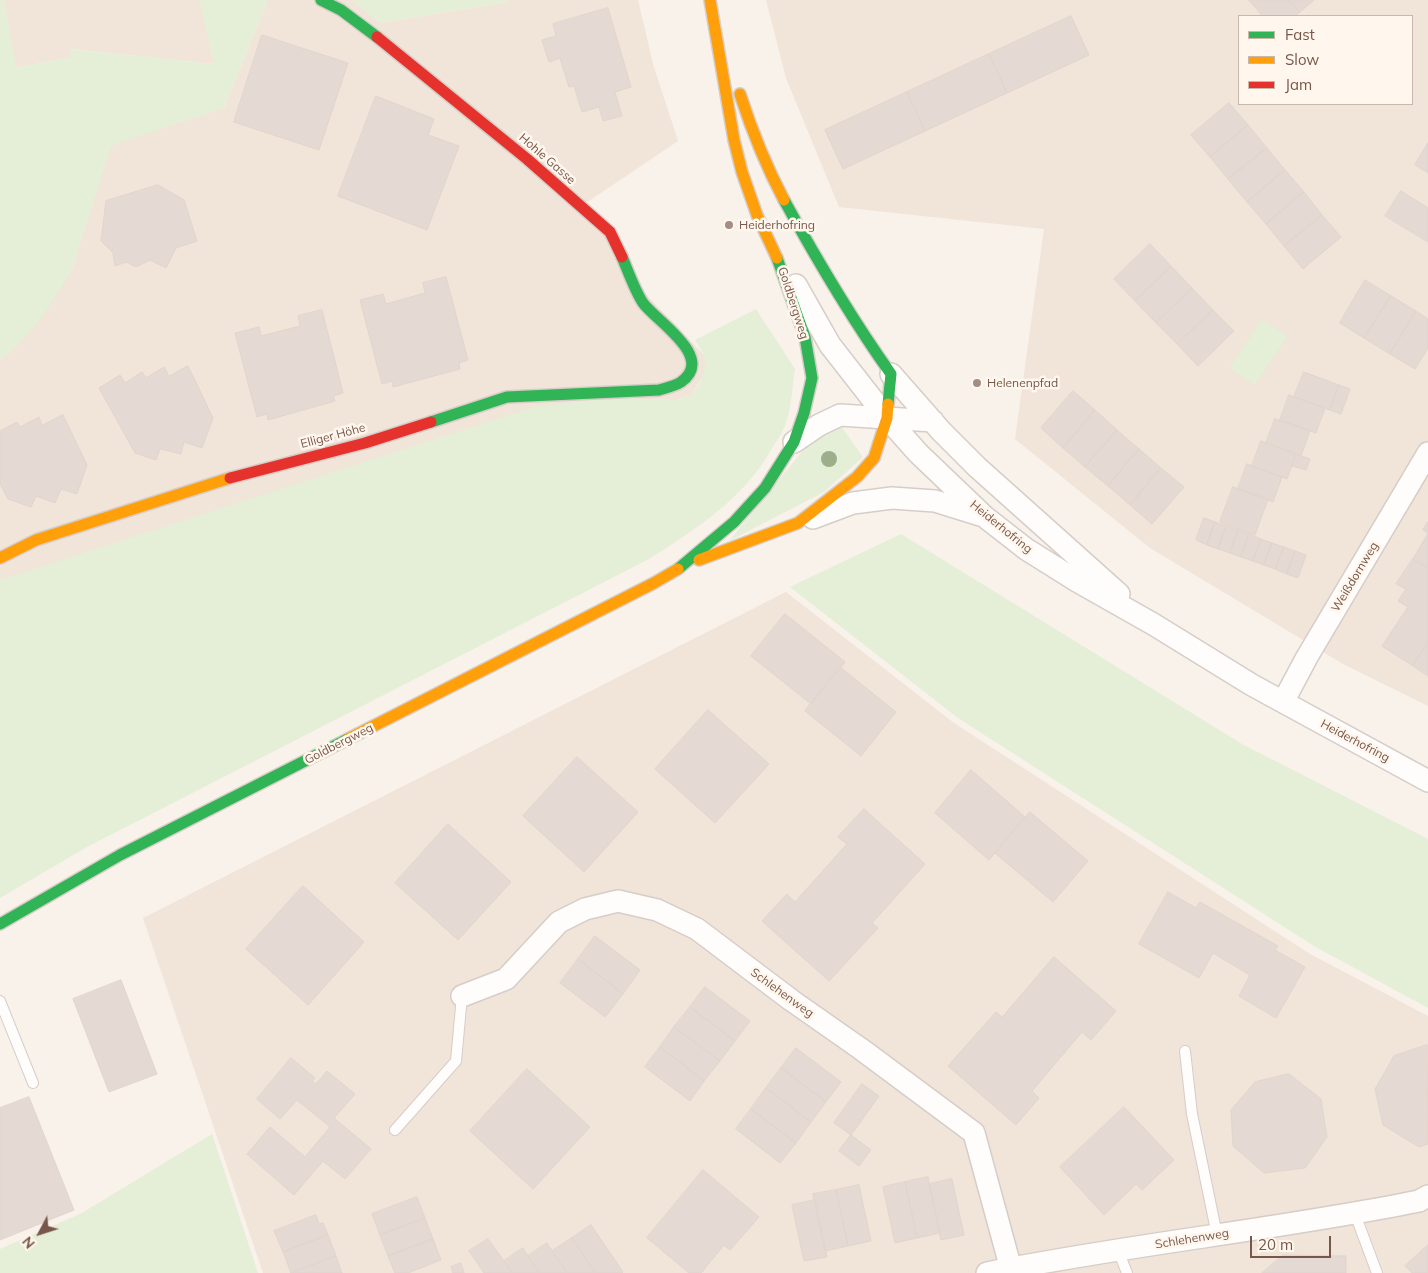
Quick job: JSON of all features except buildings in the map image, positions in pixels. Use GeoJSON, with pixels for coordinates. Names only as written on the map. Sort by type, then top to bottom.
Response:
{"type":"FeatureCollection","features":[{"type":"Feature","properties":{"kind":"street","name":"Hohle Gasse"},"geometry":{"type":"LineString","coordinates":[[321,0],[341,10],[390,47],[527,160],[610,232],[643,303],[682,341],[692,360],[690,371],[681,382]]}},
{"type":"Feature","properties":{"kind":"street","name":"Heiderhofring"},"geometry":{"type":"LineString","coordinates":[[710,0],[734,140],[742,172],[758,215],[775,250],[830,345],[887,418],[918,452],[985,517],[1026,548],[1077,581],[1153,624],[1252,685],[1428,780]]}},
{"type":"Feature","properties":{"kind":"street","name":"Heiderhofring"},"geometry":{"type":"LineString","coordinates":[[714,20],[771,175],[818,262],[891,374],[976,467],[1153,624]]}},
{"type":"Feature","properties":{"kind":"street","name":"Goldbergweg"},"geometry":{"type":"LineString","coordinates":[[681,567],[734,522],[764,488],[794,442],[804,414],[812,378],[805,337],[775,250]]}},
{"type":"Feature","properties":{"kind":"street","name":"Goldbergweg"},"geometry":{"type":"LineString","coordinates":[[798,523],[858,477],[874,458],[887,418],[891,374]]}},
{"type":"Feature","properties":{"kind":"street","name":"Elliger Höhe"},"geometry":{"type":"LineString","coordinates":[[0,558],[45,537],[239,475],[365,442],[507,397],[659,390],[681,382]]}},
{"type":"Feature","properties":{"kind":"street","name":"Goldbergweg"},"geometry":{"type":"LineString","coordinates":[[794,442],[819,425],[840,414],[933,421]]}},
{"type":"Feature","properties":{"kind":"street","name":"Weißdornweg"},"geometry":{"type":"LineString","coordinates":[[1283,702],[1307,657],[1428,453]]}},
{"type":"Feature","properties":{"kind":"street","name":"Goldbergweg"},"geometry":{"type":"LineString","coordinates":[[0,924],[120,855],[645,588],[681,567],[853,503],[892,498],[935,501],[985,517]]}},
{"type":"Feature","properties":{"kind":"street","name":"Schlehenweg"},"geometry":{"type":"LineString","coordinates":[[462,996],[506,979],[559,922],[585,909],[618,901],[657,910],[697,929],[974,1133],[1011,1268]]}},
{"type":"Feature","properties":{"kind":"street","name":"Schlehenweg"},"geometry":{"type":"LineString","coordinates":[[987,1273],[1217,1234],[1355,1214],[1419,1200],[1428,1196]]}},
{"type":"Feature","properties":{"kind":"lane"},"geometry":{"type":"LineString","coordinates":[[395,1130],[456,1062],[462,996]]}},
{"type":"Feature","properties":{"kind":"lane"},"geometry":{"type":"LineString","coordinates":[[0,1001],[33,1083]]}},
{"type":"Feature","properties":{"kind":"lane"},"geometry":{"type":"LineString","coordinates":[[1185,1051],[1192,1114],[1217,1234]]}},
{"type":"Feature","properties":{"kind":"lane"},"geometry":{"type":"LineString","coordinates":[[1355,1214],[1377,1273]]}},
{"type":"Feature","properties":{"kind":"lane"},"geometry":{"type":"LineString","coordinates":[[1118,1250],[1127,1273]]}},
{"type":"Feature","properties":{"kind":"shaded area"},"geometry":{"type":"Polygon","coordinates":[[[4,0],[200,0],[214,64],[70,49],[72,57],[15,68],[4,0]]]}},
{"type":"Feature","properties":{"kind":"shaded area"},"geometry":{"type":"Polygon","coordinates":[[[268,0],[352,0],[380,23],[508,2],[508,0],[638,0],[653,64],[678,141],[583,205],[649,298],[704,355],[706,366],[704,374],[691,395],[677,400],[611,398],[0,580],[0,360],[16,347],[71,272],[111,145],[224,108],[268,0]]]}},
{"type":"Feature","properties":{"kind":"shaded area"},"geometry":{"type":"Polygon","coordinates":[[[766,0],[1428,0],[1428,706],[1343,664],[1150,548],[1015,439],[1044,229],[839,207],[786,78],[766,0]]]}},
{"type":"Feature","properties":{"kind":"shaded area"},"geometry":{"type":"Polygon","coordinates":[[[786,592],[954,723],[1310,954],[1428,1016],[1428,1273],[263,1273],[143,918],[786,592]]]}},
{"type":"Feature","properties":{"kind":"green space"},"geometry":{"type":"Polygon","coordinates":[[[0,0],[4,0],[16,68],[71,57],[69,49],[214,64],[200,0],[268,0],[224,108],[111,146],[71,272],[42,318],[16,347],[0,360],[0,0]]]}},
{"type":"Feature","properties":{"kind":"green space"},"geometry":{"type":"Polygon","coordinates":[[[352,0],[508,0],[508,2],[380,23],[352,0]]]}},
{"type":"Feature","properties":{"kind":"green space"},"geometry":{"type":"Polygon","coordinates":[[[756,309],[795,369],[790,404],[787,418],[778,440],[747,483],[718,511],[649,559],[87,847],[0,898],[0,580],[537,406],[611,398],[678,400],[691,395],[699,384],[706,366],[704,355],[695,340],[756,309]]]}},
{"type":"Feature","properties":{"kind":"green space"},"geometry":{"type":"Polygon","coordinates":[[[1262,319],[1288,336],[1255,385],[1229,368],[1262,319]]]}},
{"type":"Feature","properties":{"kind":"green space"},"geometry":{"type":"Polygon","coordinates":[[[841,426],[863,457],[824,492],[729,541],[809,443],[841,426]]]}},
{"type":"Feature","properties":{"kind":"green space"},"geometry":{"type":"Polygon","coordinates":[[[901,534],[1242,744],[1428,839],[1428,1008],[1314,946],[958,718],[790,587],[901,534]]]}},
{"type":"Feature","properties":{"kind":"green space"},"geometry":{"type":"Polygon","coordinates":[[[212,1134],[258,1273],[0,1273],[0,1249],[82,1213],[212,1134]]]}},
{"type":"Feature","properties":{"kind":"traffic: fast"},"geometry":{"type":"LineString","coordinates":[[321,0],[341,10],[377,37]]}},
{"type":"Feature","properties":{"kind":"traffic: fast"},"geometry":{"type":"LineString","coordinates":[[784,200],[862,332],[891,374],[888,404]]}},
{"type":"Feature","properties":{"kind":"traffic: fast"},"geometry":{"type":"LineString","coordinates":[[431,422],[507,397],[659,390],[681,382],[690,372],[692,362],[688,351],[670,329],[643,303],[634,287],[622,257]]}},
{"type":"Feature","properties":{"kind":"traffic: fast"},"geometry":{"type":"LineString","coordinates":[[678,569],[734,522],[765,488],[794,442],[804,413],[812,378],[805,337],[777,258]]}},
{"type":"Feature","properties":{"kind":"traffic: fast"},"geometry":{"type":"LineString","coordinates":[[0,924],[120,855],[348,739]]}},
{"type":"Feature","properties":{"kind":"traffic: slow"},"geometry":{"type":"LineString","coordinates":[[710,0],[734,140],[742,172],[757,215],[777,258]]}},
{"type":"Feature","properties":{"kind":"traffic: slow"},"geometry":{"type":"LineString","coordinates":[[740,94],[760,148],[784,200]]}},
{"type":"Feature","properties":{"kind":"traffic: slow"},"geometry":{"type":"LineString","coordinates":[[699,560],[798,523],[857,477],[874,458],[887,418],[888,404]]}},
{"type":"Feature","properties":{"kind":"traffic: slow"},"geometry":{"type":"LineString","coordinates":[[0,558],[36,540],[230,478]]}},
{"type":"Feature","properties":{"kind":"traffic: slow"},"geometry":{"type":"LineString","coordinates":[[348,739],[678,569]]}},
{"type":"Feature","properties":{"kind":"traffic: jam"},"geometry":{"type":"LineString","coordinates":[[377,37],[527,159],[610,232],[622,257]]}},
{"type":"Feature","properties":{"kind":"traffic: jam"},"geometry":{"type":"LineString","coordinates":[[230,478],[365,443],[431,422]]}},
{"type":"Feature","properties":{"kind":"place","name":"Heiderhofring"},"geometry":{"type":"Point","coordinates":[729,225]}},
{"type":"Feature","properties":{"kind":"place","name":"Helenenpfad"},"geometry":{"type":"Point","coordinates":[977,383]}}]}
